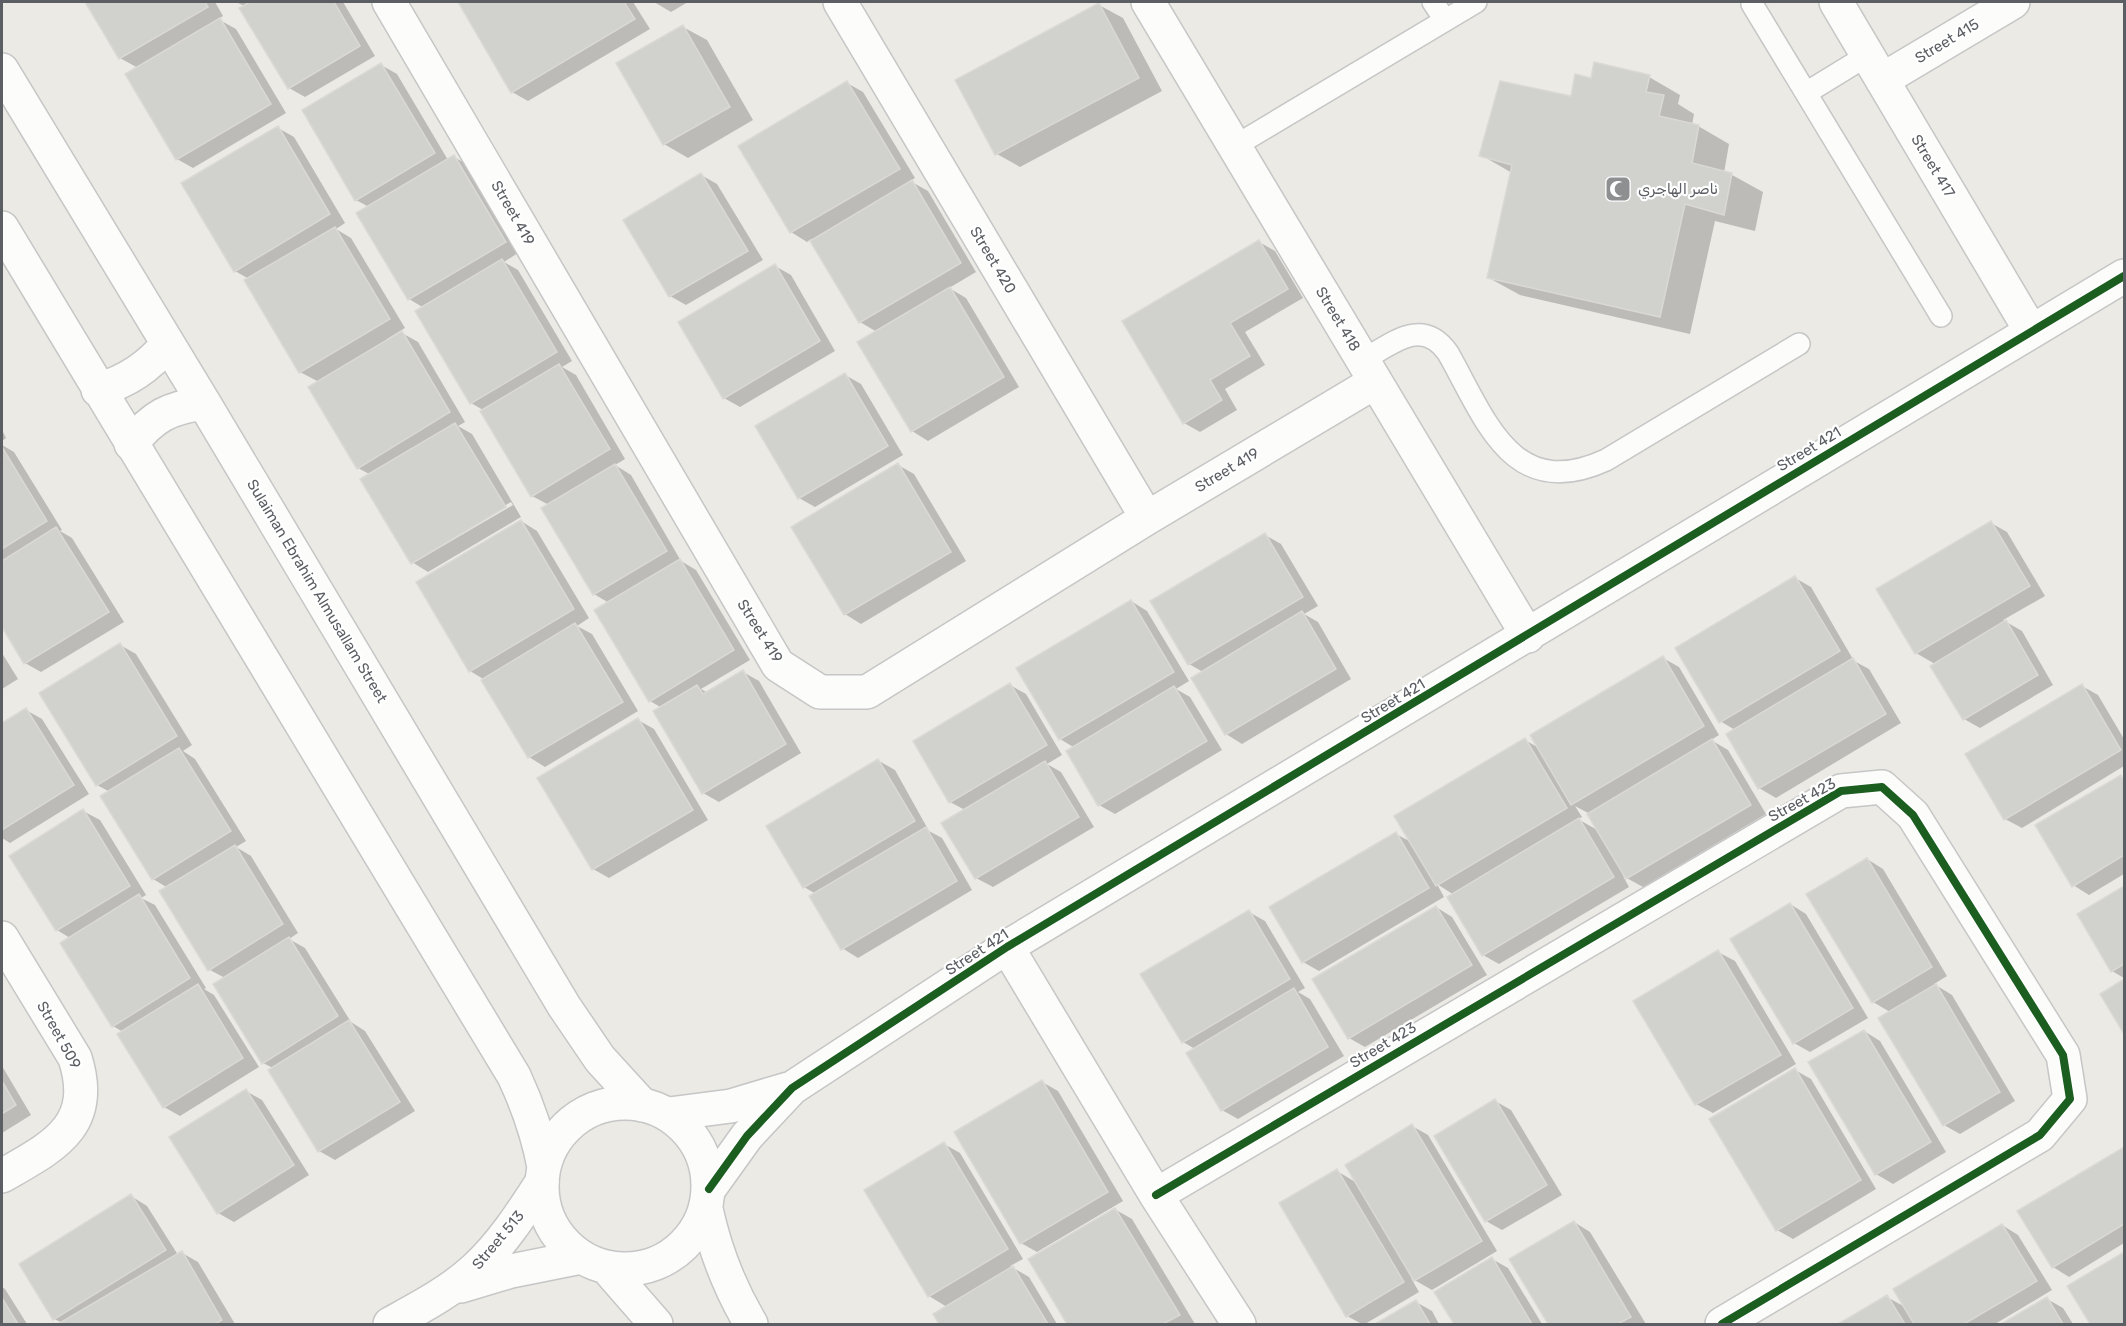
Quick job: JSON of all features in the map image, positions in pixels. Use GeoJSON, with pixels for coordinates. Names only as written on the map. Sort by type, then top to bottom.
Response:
{"type":"FeatureCollection","features":[{"type":"Feature","properties":{"kind":"street","name":"Street 419"},"geometry":{"type":"LineString","coordinates":[[389,2],[778,665],[820,692],[867,692],[1147,518],[1369,371]]}},
{"type":"Feature","properties":{"kind":"street","name":"Street 420"},"geometry":{"type":"LineString","coordinates":[[840,2],[1147,518]]}},
{"type":"Feature","properties":{"kind":"street","name":"Street 418"},"geometry":{"type":"LineString","coordinates":[[1148,2],[1528,636]]}},
{"type":"Feature","properties":{"kind":"street","name":"Street 417"},"geometry":{"type":"LineString","coordinates":[[1836,2],[2031,331]]}},
{"type":"Feature","properties":{"kind":"street","name":"Street 415"},"geometry":{"type":"LineString","coordinates":[[1875,68],[2013,2]]}},
{"type":"Feature","properties":{"kind":"street","name":"Sulaiman Ebrahim Almusallam Street"},"geometry":{"type":"LineString","coordinates":[[2,70],[576,1024],[600,1059],[655,1110]]}},
{"type":"Feature","properties":{"kind":"street"},"geometry":{"type":"LineString","coordinates":[[2,228],[514,1076],[534,1126],[543,1174],[545,1211],[559,1237],[594,1262],[656,1324]]}},
{"type":"Feature","properties":{"kind":"street","name":"Street 421"},"geometry":{"type":"LineString","coordinates":[[707,1199],[747,1136],[792,1088],[1007,947],[2124,276]]}},
{"type":"Feature","properties":{"kind":"street"},"geometry":{"type":"LineString","coordinates":[[98,390],[119,384],[137,374],[168,344]]}},
{"type":"Feature","properties":{"kind":"street"},"geometry":{"type":"LineString","coordinates":[[131,444],[144,427],[162,414],[183,406],[204,403]]}},
{"type":"Feature","properties":{"kind":"street","name":"Street 423"},"geometry":{"type":"LineString","coordinates":[[1156,1195],[1841,791],[1882,787],[1913,815],[2063,1055],[2070,1099],[2040,1135],[1722,1324]]}},
{"type":"Feature","properties":{"kind":"street","name":"Street 509"},"geometry":{"type":"LineString","coordinates":[[2,938],[75,1058],[80,1074],[81,1090],[74,1121],[64,1135],[53,1146],[2,1176]]}},
{"type":"Feature","properties":{"kind":"street"},"geometry":{"type":"LineString","coordinates":[[1007,947],[1156,1195],[1239,1324]]}},
{"type":"Feature","properties":{"kind":"street","name":"Street 421"},"geometry":{"type":"LineString","coordinates":[[655,1110],[731,1106],[792,1088]]}},
{"type":"Feature","properties":{"kind":"street"},"geometry":{"type":"LineString","coordinates":[[543,1174],[556,1141],[575,1119],[600,1107],[628,1103],[655,1110],[690,1133],[705,1159],[707,1199],[713,1242],[724,1273],[751,1324]]}},
{"type":"Feature","properties":{"kind":"street","name":"Street 513"},"geometry":{"type":"LineString","coordinates":[[390,1324],[446,1292],[474,1270],[499,1244],[543,1174]]}},
{"type":"Feature","properties":{"kind":"street"},"geometry":{"type":"LineString","coordinates":[[594,1262],[632,1269],[657,1263],[678,1250],[695,1232],[707,1199]]}},
{"type":"Feature","properties":{"kind":"street","name":"Street 513"},"geometry":{"type":"LineString","coordinates":[[446,1292],[511,1271],[594,1262]]}},
{"type":"Feature","properties":{"kind":"lane"},"geometry":{"type":"LineString","coordinates":[[1433,2],[1445,20]]}},
{"type":"Feature","properties":{"kind":"lane"},"geometry":{"type":"LineString","coordinates":[[1235,146],[1476,2]]}},
{"type":"Feature","properties":{"kind":"lane"},"geometry":{"type":"LineString","coordinates":[[1752,4],[1941,316]]}},
{"type":"Feature","properties":{"kind":"lane"},"geometry":{"type":"LineString","coordinates":[[1806,93],[1875,68]]}},
{"type":"Feature","properties":{"kind":"lane"},"geometry":{"type":"LineString","coordinates":[[1369,371],[1409,334],[1432,337],[1442,343],[1501,444],[1515,457],[1532,467],[1550,472],[1569,473],[1606,460],[1799,344]]}},
{"type":"Feature","properties":{"kind":"building"},"geometry":{"type":"Polygon","coordinates":[[[85,2],[205,2],[208,7],[119,59],[85,2]]]}},
{"type":"Feature","properties":{"kind":"building"},"geometry":{"type":"Polygon","coordinates":[[[250,2],[334,2],[360,46],[288,89],[239,8],[250,2]]]}},
{"type":"Feature","properties":{"kind":"building"},"geometry":{"type":"Polygon","coordinates":[[[458,2],[624,2],[635,19],[511,93],[458,2]]]}},
{"type":"Feature","properties":{"kind":"building"},"geometry":{"type":"Polygon","coordinates":[[[1099,3],[1139,78],[995,155],[955,80],[1099,3]]]}},
{"type":"Feature","properties":{"kind":"building"},"geometry":{"type":"Polygon","coordinates":[[[220,18],[271,104],[176,160],[125,74],[220,18]]]}},
{"type":"Feature","properties":{"kind":"building"},"geometry":{"type":"Polygon","coordinates":[[[683,25],[730,107],[663,145],[616,63],[683,25]]]}},
{"type":"Feature","properties":{"kind":"building","name":"ناصر الهاجري"},"geometry":{"type":"Polygon","coordinates":[[[1594,62],[1650,75],[1646,92],[1664,95],[1659,116],[1699,125],[1692,163],[1732,173],[1724,215],[1685,204],[1660,317],[1487,278],[1512,165],[1479,156],[1500,81],[1571,96],[1575,74],[1591,78],[1594,62]]]}},
{"type":"Feature","properties":{"kind":"building"},"geometry":{"type":"Polygon","coordinates":[[[381,63],[435,153],[355,201],[302,110],[381,63]]]}},
{"type":"Feature","properties":{"kind":"building"},"geometry":{"type":"Polygon","coordinates":[[[847,81],[900,169],[790,233],[738,146],[847,81]]]}},
{"type":"Feature","properties":{"kind":"building"},"geometry":{"type":"Polygon","coordinates":[[[278,126],[330,214],[234,272],[181,183],[278,126]]]}},
{"type":"Feature","properties":{"kind":"building"},"geometry":{"type":"Polygon","coordinates":[[[454,155],[506,242],[408,300],[356,213],[454,155]]]}},
{"type":"Feature","properties":{"kind":"building"},"geometry":{"type":"Polygon","coordinates":[[[701,173],[748,251],[669,297],[623,220],[701,173]]]}},
{"type":"Feature","properties":{"kind":"building"},"geometry":{"type":"Polygon","coordinates":[[[912,180],[961,263],[859,323],[810,241],[912,180]]]}},
{"type":"Feature","properties":{"kind":"building"},"geometry":{"type":"Polygon","coordinates":[[[335,227],[390,319],[299,373],[244,280],[335,227]]]}},
{"type":"Feature","properties":{"kind":"building"},"geometry":{"type":"Polygon","coordinates":[[[1259,240],[1288,289],[1230,323],[1250,356],[1210,380],[1222,400],[1183,424],[1122,321],[1259,240]]]}},
{"type":"Feature","properties":{"kind":"building"},"geometry":{"type":"Polygon","coordinates":[[[502,259],[557,352],[470,404],[415,311],[502,259]]]}},
{"type":"Feature","properties":{"kind":"building"},"geometry":{"type":"Polygon","coordinates":[[[775,264],[820,341],[723,399],[678,322],[775,264]]]}},
{"type":"Feature","properties":{"kind":"building"},"geometry":{"type":"Polygon","coordinates":[[[950,287],[1004,377],[911,432],[857,342],[950,287]]]}},
{"type":"Feature","properties":{"kind":"building"},"geometry":{"type":"Polygon","coordinates":[[[402,331],[450,412],[357,469],[308,387],[402,331]]]}},
{"type":"Feature","properties":{"kind":"building"},"geometry":{"type":"Polygon","coordinates":[[[559,364],[610,449],[531,497],[480,411],[559,364]]]}},
{"type":"Feature","properties":{"kind":"building"},"geometry":{"type":"Polygon","coordinates":[[[845,373],[888,446],[798,499],[755,426],[845,373]]]}},
{"type":"Feature","properties":{"kind":"building"},"geometry":{"type":"Polygon","coordinates":[[[455,423],[506,507],[411,564],[360,479],[455,423]]]}},
{"type":"Feature","properties":{"kind":"building"},"geometry":{"type":"Polygon","coordinates":[[[2,447],[47,521],[2,549],[2,447]]]}},
{"type":"Feature","properties":{"kind":"building"},"geometry":{"type":"Polygon","coordinates":[[[898,463],[951,552],[844,615],[791,527],[898,463]]]}},
{"type":"Feature","properties":{"kind":"building"},"geometry":{"type":"Polygon","coordinates":[[[615,464],[667,551],[593,595],[541,508],[615,464]]]}},
{"type":"Feature","properties":{"kind":"building"},"geometry":{"type":"Polygon","coordinates":[[[521,520],[574,609],[469,672],[416,582],[521,520]]]}},
{"type":"Feature","properties":{"kind":"building"},"geometry":{"type":"Polygon","coordinates":[[[1991,521],[2030,586],[1915,654],[1876,589],[1991,521]]]}},
{"type":"Feature","properties":{"kind":"building"},"geometry":{"type":"Polygon","coordinates":[[[56,527],[109,612],[24,664],[2,627],[2,561],[56,527]]]}},
{"type":"Feature","properties":{"kind":"building"},"geometry":{"type":"Polygon","coordinates":[[[1265,533],[1303,597],[1188,665],[1150,601],[1265,533]]]}},
{"type":"Feature","properties":{"kind":"building"},"geometry":{"type":"Polygon","coordinates":[[[680,559],[734,650],[649,702],[594,610],[680,559]]]}},
{"type":"Feature","properties":{"kind":"building"},"geometry":{"type":"Polygon","coordinates":[[[1795,576],[1840,651],[1719,723],[1675,648],[1795,576]]]}},
{"type":"Feature","properties":{"kind":"building"},"geometry":{"type":"Polygon","coordinates":[[[1131,600],[1174,672],[1059,740],[1016,668],[1131,600]]]}},
{"type":"Feature","properties":{"kind":"building"},"geometry":{"type":"Polygon","coordinates":[[[1302,611],[1336,669],[1225,735],[1191,678],[1302,611]]]}},
{"type":"Feature","properties":{"kind":"building"},"geometry":{"type":"Polygon","coordinates":[[[2006,620],[2038,675],[1963,720],[1930,666],[2006,620]]]}},
{"type":"Feature","properties":{"kind":"building"},"geometry":{"type":"Polygon","coordinates":[[[575,623],[623,702],[528,758],[481,680],[575,623]]]}},
{"type":"Feature","properties":{"kind":"building"},"geometry":{"type":"Polygon","coordinates":[[[120,643],[177,736],[96,786],[39,693],[120,643]]]}},
{"type":"Feature","properties":{"kind":"building"},"geometry":{"type":"Polygon","coordinates":[[[1663,656],[1704,726],[1571,805],[1530,735],[1663,656]]]}},
{"type":"Feature","properties":{"kind":"building"},"geometry":{"type":"Polygon","coordinates":[[[1853,658],[1886,714],[1758,789],[1726,734],[1853,658]]]}},
{"type":"Feature","properties":{"kind":"building"},"geometry":{"type":"Polygon","coordinates":[[[743,670],[786,744],[702,794],[653,711],[697,685],[703,694],[743,670]]]}},
{"type":"Feature","properties":{"kind":"building"},"geometry":{"type":"Polygon","coordinates":[[[1010,683],[1047,745],[949,803],[913,741],[1010,683]]]}},
{"type":"Feature","properties":{"kind":"building"},"geometry":{"type":"Polygon","coordinates":[[[2082,684],[2121,750],[2004,820],[1965,754],[2082,684]]]}},
{"type":"Feature","properties":{"kind":"building"},"geometry":{"type":"Polygon","coordinates":[[[1174,686],[1207,741],[1098,806],[1066,751],[1174,686]]]}},
{"type":"Feature","properties":{"kind":"building"},"geometry":{"type":"Polygon","coordinates":[[[26,708],[74,785],[2,830],[2,723],[26,708]]]}},
{"type":"Feature","properties":{"kind":"building"},"geometry":{"type":"Polygon","coordinates":[[[638,718],[693,810],[592,870],[537,778],[638,718]]]}},
{"type":"Feature","properties":{"kind":"building"},"geometry":{"type":"Polygon","coordinates":[[[1525,738],[1567,808],[1436,886],[1394,816],[1525,738]]]}},
{"type":"Feature","properties":{"kind":"building"},"geometry":{"type":"Polygon","coordinates":[[[1712,739],[1751,805],[1626,879],[1587,814],[1712,739]]]}},
{"type":"Feature","properties":{"kind":"building"},"geometry":{"type":"Polygon","coordinates":[[[179,748],[231,831],[152,880],[100,796],[179,748]]]}},
{"type":"Feature","properties":{"kind":"building"},"geometry":{"type":"Polygon","coordinates":[[[878,759],[915,821],[803,888],[766,826],[878,759]]]}},
{"type":"Feature","properties":{"kind":"building"},"geometry":{"type":"Polygon","coordinates":[[[1045,761],[1079,817],[975,879],[941,823],[1045,761]]]}},
{"type":"Feature","properties":{"kind":"building"},"geometry":{"type":"Polygon","coordinates":[[[2121,775],[2124,781],[2124,855],[2072,887],[2035,825],[2121,775]]]}},
{"type":"Feature","properties":{"kind":"building"},"geometry":{"type":"Polygon","coordinates":[[[83,809],[130,886],[56,931],[9,856],[83,809]]]}},
{"type":"Feature","properties":{"kind":"building"},"geometry":{"type":"Polygon","coordinates":[[[1579,818],[1614,877],[1482,956],[1447,897],[1579,818]]]}},
{"type":"Feature","properties":{"kind":"building"},"geometry":{"type":"Polygon","coordinates":[[[926,827],[957,881],[841,950],[809,896],[926,827]]]}},
{"type":"Feature","properties":{"kind":"building"},"geometry":{"type":"Polygon","coordinates":[[[1396,832],[1429,888],[1302,963],[1269,907],[1396,832]]]}},
{"type":"Feature","properties":{"kind":"building"},"geometry":{"type":"Polygon","coordinates":[[[235,845],[283,924],[208,971],[159,891],[235,845]]]}},
{"type":"Feature","properties":{"kind":"building"},"geometry":{"type":"Polygon","coordinates":[[[1867,858],[1932,967],[1872,1003],[1806,894],[1867,858]]]}},
{"type":"Feature","properties":{"kind":"building"},"geometry":{"type":"Polygon","coordinates":[[[2124,886],[2124,964],[2111,972],[2077,914],[2124,886]]]}},
{"type":"Feature","properties":{"kind":"building"},"geometry":{"type":"Polygon","coordinates":[[[139,894],[190,978],[112,1027],[60,943],[139,894]]]}},
{"type":"Feature","properties":{"kind":"building"},"geometry":{"type":"Polygon","coordinates":[[[1790,903],[1853,1008],[1793,1044],[1730,939],[1790,903]]]}},
{"type":"Feature","properties":{"kind":"building"},"geometry":{"type":"Polygon","coordinates":[[[1436,906],[1472,965],[1348,1039],[1312,979],[1436,906]]]}},
{"type":"Feature","properties":{"kind":"building"},"geometry":{"type":"Polygon","coordinates":[[[1249,910],[1290,979],[1182,1043],[1140,974],[1249,910]]]}},
{"type":"Feature","properties":{"kind":"building"},"geometry":{"type":"Polygon","coordinates":[[[289,937],[338,1016],[262,1064],[213,984],[289,937]]]}},
{"type":"Feature","properties":{"kind":"building"},"geometry":{"type":"Polygon","coordinates":[[[1718,950],[1781,1055],[1695,1105],[1633,1001],[1718,950]]]}},
{"type":"Feature","properties":{"kind":"building"},"geometry":{"type":"Polygon","coordinates":[[[2124,979],[2124,1034],[2100,994],[2124,979]]]}},
{"type":"Feature","properties":{"kind":"building"},"geometry":{"type":"Polygon","coordinates":[[[198,984],[243,1058],[163,1108],[117,1034],[198,984]]]}},
{"type":"Feature","properties":{"kind":"building"},"geometry":{"type":"Polygon","coordinates":[[[1936,984],[2000,1092],[1943,1126],[1878,1018],[1936,984]]]}},
{"type":"Feature","properties":{"kind":"building"},"geometry":{"type":"Polygon","coordinates":[[[1294,988],[1328,1047],[1221,1111],[1186,1053],[1294,988]]]}},
{"type":"Feature","properties":{"kind":"building"},"geometry":{"type":"Polygon","coordinates":[[[349,1020],[400,1102],[318,1152],[268,1070],[349,1020]]]}},
{"type":"Feature","properties":{"kind":"building"},"geometry":{"type":"Polygon","coordinates":[[[1864,1030],[1931,1142],[1875,1175],[1808,1062],[1864,1030]]]}},
{"type":"Feature","properties":{"kind":"building"},"geometry":{"type":"Polygon","coordinates":[[[1795,1068],[1861,1180],[1776,1231],[1709,1119],[1795,1068]]]}},
{"type":"Feature","properties":{"kind":"building"},"geometry":{"type":"Polygon","coordinates":[[[1042,1080],[1108,1192],[1020,1244],[954,1132],[1042,1080]]]}},
{"type":"Feature","properties":{"kind":"building"},"geometry":{"type":"Polygon","coordinates":[[[2,1081],[16,1105],[2,1114],[2,1081]]]}},
{"type":"Feature","properties":{"kind":"building"},"geometry":{"type":"Polygon","coordinates":[[[246,1089],[294,1165],[217,1214],[169,1137],[246,1089]]]}},
{"type":"Feature","properties":{"kind":"building"},"geometry":{"type":"Polygon","coordinates":[[[1495,1099],[1547,1185],[1485,1222],[1434,1136],[1495,1099]]]}},
{"type":"Feature","properties":{"kind":"building"},"geometry":{"type":"Polygon","coordinates":[[[1412,1124],[1482,1241],[1414,1281],[1345,1165],[1412,1124]]]}},
{"type":"Feature","properties":{"kind":"building"},"geometry":{"type":"Polygon","coordinates":[[[944,1142],[1008,1249],[928,1297],[864,1190],[944,1142]]]}},
{"type":"Feature","properties":{"kind":"building"},"geometry":{"type":"Polygon","coordinates":[[[2124,1147],[2124,1224],[2052,1268],[2017,1211],[2124,1147]]]}},
{"type":"Feature","properties":{"kind":"building"},"geometry":{"type":"Polygon","coordinates":[[[1337,1169],[1404,1282],[1346,1317],[1279,1203],[1337,1169]]]}},
{"type":"Feature","properties":{"kind":"building"},"geometry":{"type":"Polygon","coordinates":[[[131,1194],[166,1250],[53,1320],[19,1264],[131,1194]]]}},
{"type":"Feature","properties":{"kind":"building"},"geometry":{"type":"Polygon","coordinates":[[[1115,1208],[1180,1315],[1163,1324],[1067,1324],[1028,1259],[1115,1208]]]}},
{"type":"Feature","properties":{"kind":"building"},"geometry":{"type":"Polygon","coordinates":[[[1574,1221],[1631,1317],[1618,1324],[1548,1324],[1509,1259],[1574,1221]]]}},
{"type":"Feature","properties":{"kind":"building"},"geometry":{"type":"Polygon","coordinates":[[[2002,1224],[2037,1281],[1964,1324],[1914,1324],[1893,1289],[2002,1224]]]}},
{"type":"Feature","properties":{"kind":"building"},"geometry":{"type":"Polygon","coordinates":[[[182,1251],[222,1320],[215,1324],[58,1324],[182,1251]]]}},
{"type":"Feature","properties":{"kind":"building"},"geometry":{"type":"Polygon","coordinates":[[[2124,1252],[2124,1324],[2090,1324],[2067,1286],[2124,1252]]]}},
{"type":"Feature","properties":{"kind":"building"},"geometry":{"type":"Polygon","coordinates":[[[1492,1257],[1532,1324],[1454,1324],[1434,1292],[1492,1257]]]}},
{"type":"Feature","properties":{"kind":"building"},"geometry":{"type":"Polygon","coordinates":[[[1013,1266],[1048,1324],[939,1324],[933,1314],[1013,1266]]]}},
{"type":"Feature","properties":{"kind":"building"},"geometry":{"type":"Polygon","coordinates":[[[1887,1295],[1905,1324],[1838,1324],[1887,1295]]]}},
{"type":"Feature","properties":{"kind":"building"},"geometry":{"type":"Polygon","coordinates":[[[2047,1297],[2063,1324],[2001,1324],[2047,1297]]]}},
{"type":"Feature","properties":{"kind":"building"},"geometry":{"type":"Polygon","coordinates":[[[2,1298],[18,1324],[2,1324],[2,1298]]]}},
{"type":"Feature","properties":{"kind":"building"},"geometry":{"type":"Polygon","coordinates":[[[1416,1300],[1430,1324],[1375,1324],[1416,1300]]]}},
{"type":"Feature","properties":{"kind":"cycle path"},"geometry":{"type":"LineString","coordinates":[[709,1189],[747,1136],[792,1088],[1007,947],[2124,276]]}},
{"type":"Feature","properties":{"kind":"cycle path"},"geometry":{"type":"LineString","coordinates":[[1156,1195],[1841,791],[1882,787],[1913,815],[2063,1055],[2070,1099],[2040,1135],[1722,1324]]}},
{"type":"Feature","properties":{"kind":"place","name":"ناصر الهاجري"},"geometry":{"type":"Point","coordinates":[1618,189]}}]}
